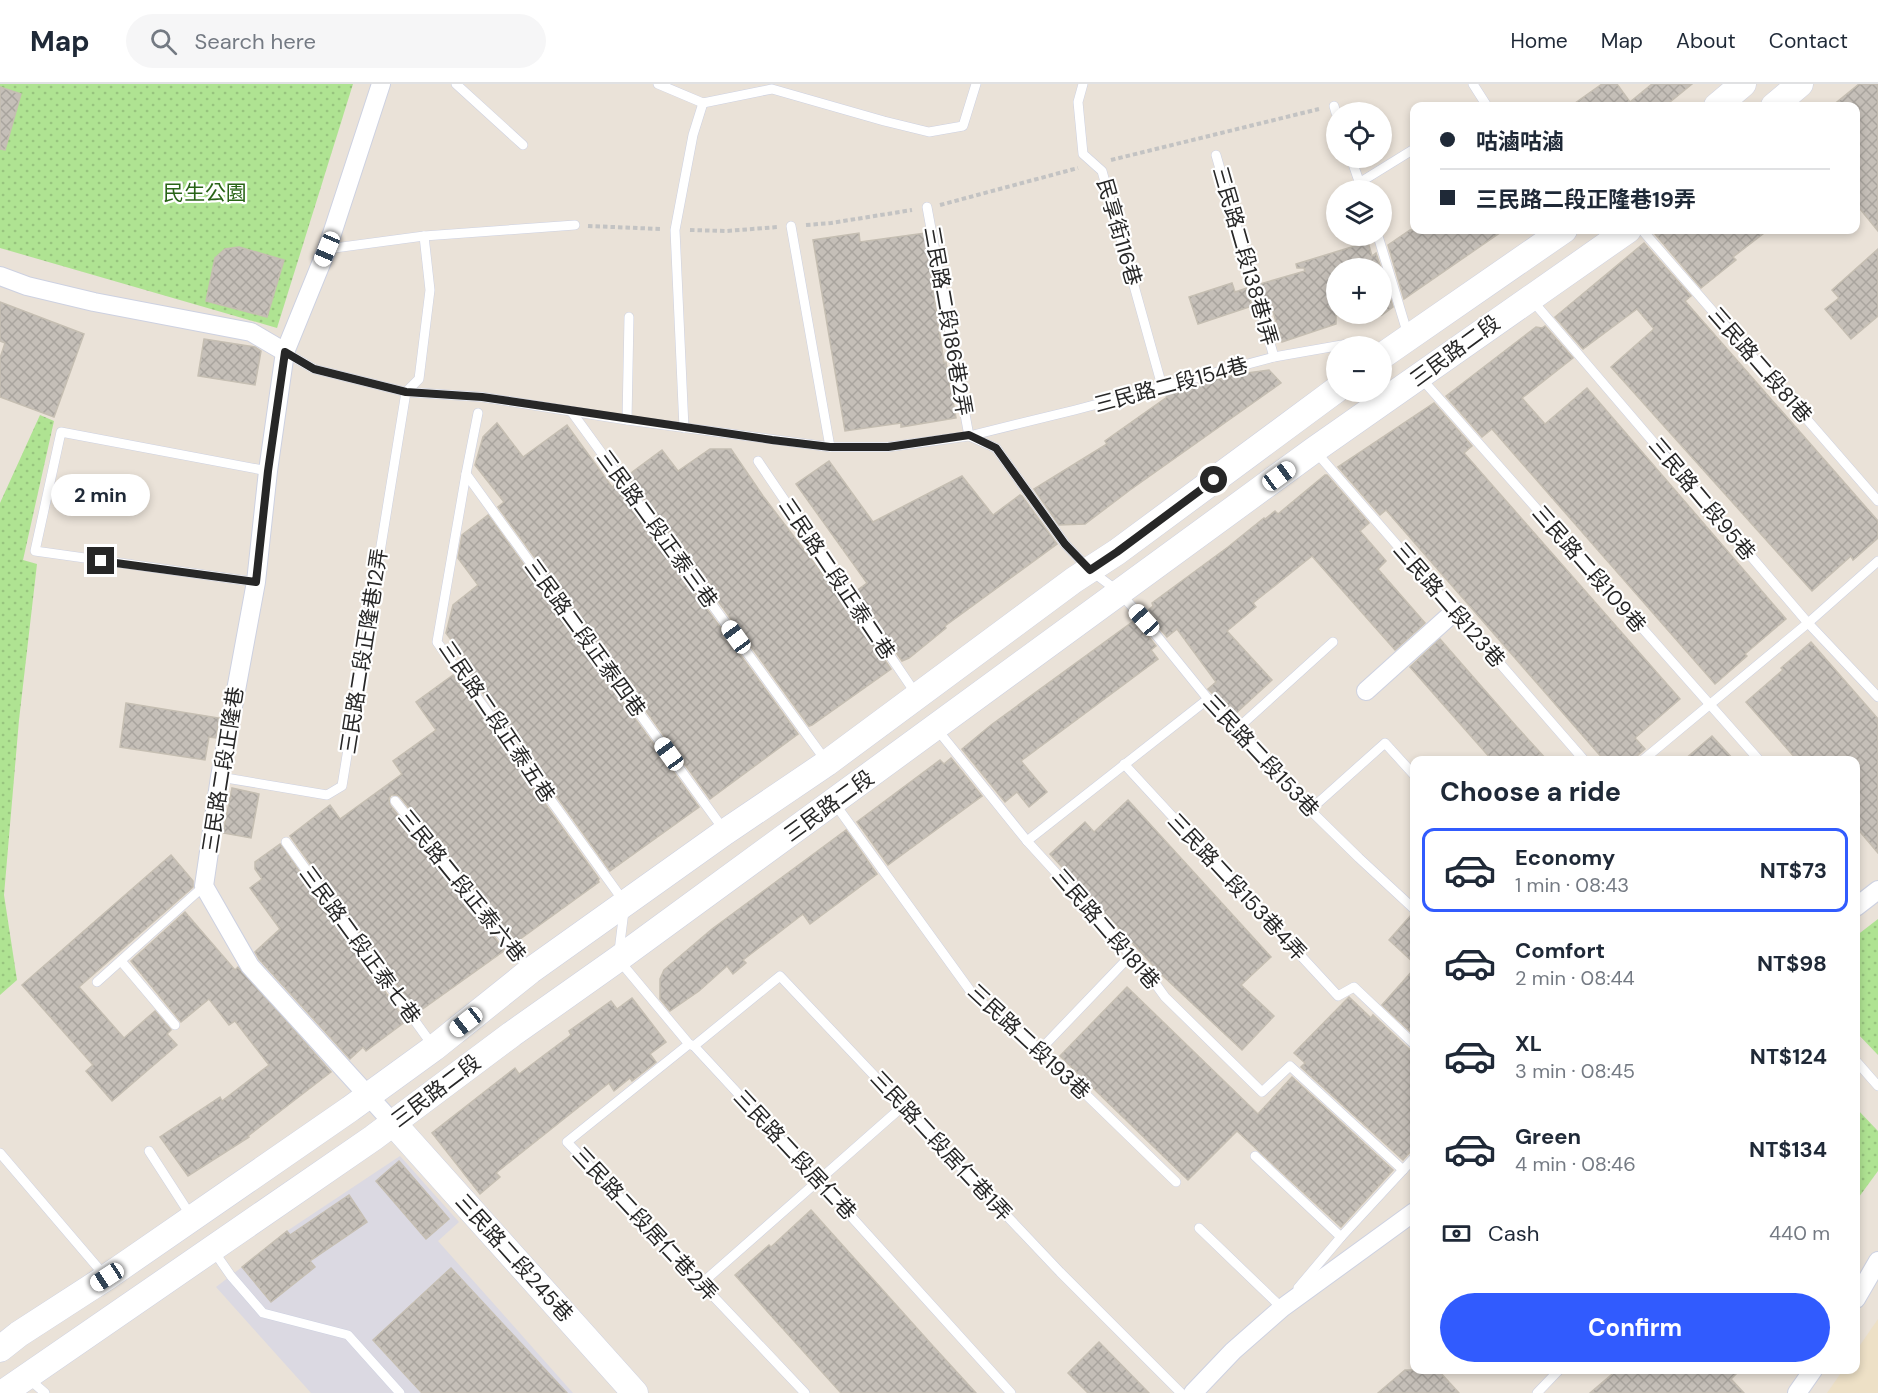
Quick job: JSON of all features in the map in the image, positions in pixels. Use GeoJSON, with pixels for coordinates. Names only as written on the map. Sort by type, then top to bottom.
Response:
{"type":"FeatureCollection","features":[{"type":"Feature","properties":{"kind":"street","name":"三民路二段正隆巷"},"geometry":{"type":"LineString","coordinates":[[204,886],[220,777],[256,582],[268,471],[285,352],[327,249],[381,84]]}},
{"type":"Feature","properties":{"kind":"street"},"geometry":{"type":"LineString","coordinates":[[1722,102],[1743,84]]}},
{"type":"Feature","properties":{"kind":"street"},"geometry":{"type":"LineString","coordinates":[[1779,102],[1800,84]]}},
{"type":"Feature","properties":{"kind":"street","name":"三民路二段"},"geometry":{"type":"LineString","coordinates":[[1392,345],[1558,234]]}},
{"type":"Feature","properties":{"kind":"street","name":"三民路二段"},"geometry":{"type":"LineString","coordinates":[[3,1393],[36,1385],[213,1250],[393,1123],[1314,450],[1622,234]]}},
{"type":"Feature","properties":{"kind":"street"},"geometry":{"type":"LineString","coordinates":[[0,276],[27,286],[94,302],[251,332],[285,352]]}},
{"type":"Feature","properties":{"kind":"street","name":"三民路二段"},"geometry":{"type":"LineString","coordinates":[[6,1338],[107,1277],[368,1096],[434,1048],[530,971],[725,832],[827,763],[1326,397]]}},
{"type":"Feature","properties":{"kind":"street"},"geometry":{"type":"LineString","coordinates":[[1366,691],[1455,611]]}},
{"type":"Feature","properties":{"kind":"street"},"geometry":{"type":"LineString","coordinates":[[204,886],[250,966],[393,1123]]}},
{"type":"Feature","properties":{"kind":"street"},"geometry":{"type":"LineString","coordinates":[[1860,904],[1878,890]]}},
{"type":"Feature","properties":{"kind":"street","name":"三民路二段245巷"},"geometry":{"type":"LineString","coordinates":[[393,1123],[635,1393]]}},
{"type":"Feature","properties":{"kind":"street"},"geometry":{"type":"LineString","coordinates":[[1193,1393],[1233,1351],[1282,1308],[1410,1215]]}},
{"type":"Feature","properties":{"kind":"street"},"geometry":{"type":"LineString","coordinates":[[1860,1292],[1878,1261]]}},
{"type":"Feature","properties":{"kind":"street"},"geometry":{"type":"LineString","coordinates":[[1797,1393],[1810,1374]]}},
{"type":"Feature","properties":{"kind":"lane"},"geometry":{"type":"LineString","coordinates":[[456,84],[523,145]]}},
{"type":"Feature","properties":{"kind":"lane"},"geometry":{"type":"LineString","coordinates":[[658,84],[703,103],[773,86],[884,121],[929,132],[963,126],[976,84]]}},
{"type":"Feature","properties":{"kind":"lane","name":"民享街116巷"},"geometry":{"type":"LineString","coordinates":[[1083,84],[1078,102],[1083,154],[1102,171],[1162,386]]}},
{"type":"Feature","properties":{"kind":"lane"},"geometry":{"type":"LineString","coordinates":[[1473,84],[1484,102]]}},
{"type":"Feature","properties":{"kind":"lane"},"geometry":{"type":"LineString","coordinates":[[684,428],[675,230],[693,135],[703,103]]}},
{"type":"Feature","properties":{"kind":"lane"},"geometry":{"type":"LineString","coordinates":[[1371,180],[1410,152]]}},
{"type":"Feature","properties":{"kind":"lane","name":"三民路二段138巷1弄"},"geometry":{"type":"LineString","coordinates":[[1216,155],[1274,357]]}},
{"type":"Feature","properties":{"kind":"lane","name":"三民路二段186巷2弄"},"geometry":{"type":"LineString","coordinates":[[927,207],[969,435]]}},
{"type":"Feature","properties":{"kind":"lane"},"geometry":{"type":"LineString","coordinates":[[327,249],[423,236],[575,225]]}},
{"type":"Feature","properties":{"kind":"lane"},"geometry":{"type":"LineString","coordinates":[[791,226],[830,447]]}},
{"type":"Feature","properties":{"kind":"lane","name":"三民路二段81巷"},"geometry":{"type":"LineString","coordinates":[[1645,234],[1878,501]]}},
{"type":"Feature","properties":{"kind":"lane"},"geometry":{"type":"LineString","coordinates":[[406,392],[419,379],[429,302],[430,290],[423,236]]}},
{"type":"Feature","properties":{"kind":"lane"},"geometry":{"type":"LineString","coordinates":[[1379,246],[1386,336]]}},
{"type":"Feature","properties":{"kind":"lane","name":"三民路二段95巷"},"geometry":{"type":"LineString","coordinates":[[1530,297],[1808,623],[1878,697]]}},
{"type":"Feature","properties":{"kind":"lane"},"geometry":{"type":"LineString","coordinates":[[627,420],[628,318]]}},
{"type":"Feature","properties":{"kind":"lane","name":"三民路二段154巷"},"geometry":{"type":"LineString","coordinates":[[285,352],[314,369],[406,392],[482,397],[627,420],[830,447],[888,447],[969,435],[1076,410],[1274,357],[1326,348]]}},
{"type":"Feature","properties":{"kind":"lane","name":"三民路二段109巷"},"geometry":{"type":"LineString","coordinates":[[1420,377],[1755,756]]}},
{"type":"Feature","properties":{"kind":"lane","name":"三民路二段正隆巷12弄"},"geometry":{"type":"LineString","coordinates":[[220,777],[327,795],[342,786],[406,392]]}},
{"type":"Feature","properties":{"kind":"lane","name":"三民路二段正泰三巷"},"geometry":{"type":"LineString","coordinates":[[571,411],[827,763]]}},
{"type":"Feature","properties":{"kind":"lane","name":"三民路二段正泰五巷"},"geometry":{"type":"LineString","coordinates":[[478,413],[437,642],[625,903]]}},
{"type":"Feature","properties":{"kind":"lane"},"geometry":{"type":"LineString","coordinates":[[256,582],[35,551],[61,432],[268,471]]}},
{"type":"Feature","properties":{"kind":"lane","name":"三民路二段153巷"},"geometry":{"type":"LineString","coordinates":[[969,435],[996,448],[1065,544],[1090,570],[1119,592],[1208,699],[1238,728],[1310,810],[1410,905]]}},
{"type":"Feature","properties":{"kind":"lane","name":"三民路二段123巷"},"geometry":{"type":"LineString","coordinates":[[1314,450],[1581,756]]}},
{"type":"Feature","properties":{"kind":"lane","name":"三民路二段正泰二巷"},"geometry":{"type":"LineString","coordinates":[[758,461],[918,696]]}},
{"type":"Feature","properties":{"kind":"lane","name":"三民路二段正泰四巷"},"geometry":{"type":"LineString","coordinates":[[466,474],[725,832]]}},
{"type":"Feature","properties":{"kind":"lane"},"geometry":{"type":"LineString","coordinates":[[1648,756],[1808,623],[1878,561]]}},
{"type":"Feature","properties":{"kind":"lane"},"geometry":{"type":"LineString","coordinates":[[1238,728],[1333,642]]}},
{"type":"Feature","properties":{"kind":"lane"},"geometry":{"type":"LineString","coordinates":[[1027,841],[1208,699]]}},
{"type":"Feature","properties":{"kind":"lane","name":"三民路二段181巷"},"geometry":{"type":"LineString","coordinates":[[936,728],[1027,841],[1149,975],[1165,997],[1262,1092],[1290,1066],[1403,1170]]}},
{"type":"Feature","properties":{"kind":"lane"},"geometry":{"type":"LineString","coordinates":[[1310,810],[1385,743],[1410,771]]}},
{"type":"Feature","properties":{"kind":"lane","name":"三民路二段153巷4弄"},"geometry":{"type":"LineString","coordinates":[[1124,764],[1338,996],[1354,987],[1410,1040]]}},
{"type":"Feature","properties":{"kind":"lane","name":"三民路二段正泰六巷"},"geometry":{"type":"LineString","coordinates":[[395,801],[530,971]]}},
{"type":"Feature","properties":{"kind":"lane","name":"三民路二段193巷"},"geometry":{"type":"LineString","coordinates":[[833,802],[974,996],[1040,1050],[1176,1182]]}},
{"type":"Feature","properties":{"kind":"lane","name":"三民路二段正泰七巷"},"geometry":{"type":"LineString","coordinates":[[286,842],[434,1048]]}},
{"type":"Feature","properties":{"kind":"lane"},"geometry":{"type":"LineString","coordinates":[[97,982],[204,886]]}},
{"type":"Feature","properties":{"kind":"lane"},"geometry":{"type":"LineString","coordinates":[[618,959],[625,903]]}},
{"type":"Feature","properties":{"kind":"lane"},"geometry":{"type":"LineString","coordinates":[[1040,1050],[1131,955]]}},
{"type":"Feature","properties":{"kind":"lane","name":"三民路二段居仁巷"},"geometry":{"type":"LineString","coordinates":[[618,959],[691,1045],[819,1181],[1011,1393]]}},
{"type":"Feature","properties":{"kind":"lane"},"geometry":{"type":"LineString","coordinates":[[122,961],[175,1025]]}},
{"type":"Feature","properties":{"kind":"lane","name":"三民路二段居仁巷1弄"},"geometry":{"type":"LineString","coordinates":[[691,1045],[780,976],[1060,1272],[1181,1393]]}},
{"type":"Feature","properties":{"kind":"lane","name":"三民路二段居仁巷2弄"},"geometry":{"type":"LineString","coordinates":[[691,1045],[567,1142],[805,1393]]}},
{"type":"Feature","properties":{"kind":"lane"},"geometry":{"type":"LineString","coordinates":[[1860,1066],[1878,1086]]}},
{"type":"Feature","properties":{"kind":"lane"},"geometry":{"type":"LineString","coordinates":[[701,1284],[903,1106]]}},
{"type":"Feature","properties":{"kind":"lane"},"geometry":{"type":"LineString","coordinates":[[149,1150],[192,1218]]}},
{"type":"Feature","properties":{"kind":"lane"},"geometry":{"type":"LineString","coordinates":[[0,1153],[107,1277]]}},
{"type":"Feature","properties":{"kind":"lane"},"geometry":{"type":"LineString","coordinates":[[1255,1156],[1341,1238]]}},
{"type":"Feature","properties":{"kind":"lane"},"geometry":{"type":"LineString","coordinates":[[1199,1228],[1282,1308],[1341,1238],[1410,1162]]}},
{"type":"Feature","properties":{"kind":"lane"},"geometry":{"type":"LineString","coordinates":[[213,1250],[231,1276],[263,1313],[348,1335],[400,1393]]}},
{"type":"Feature","properties":{"kind":"lane"},"geometry":{"type":"LineString","coordinates":[[1537,1393],[1555,1374]]}},
{"type":"Feature","properties":{"kind":"path"},"geometry":{"type":"LineString","coordinates":[[575,225],[726,231],[831,223],[927,207],[1094,164],[1326,111]]}},
{"type":"Feature","properties":{"kind":"shaded area"},"geometry":{"type":"Polygon","coordinates":[[[400,1156],[459,1222],[438,1241],[573,1393],[311,1393],[216,1287],[242,1267],[271,1302],[287,1231],[400,1156]]]}},
{"type":"Feature","properties":{"kind":"shaded area"},"geometry":{"type":"Polygon","coordinates":[[[1878,1319],[1878,1393],[1827,1393],[1840,1374],[1860,1374],[1860,1345],[1878,1319]]]}},
{"type":"Feature","properties":{"kind":"green space","name":"民生公園"},"geometry":{"type":"Polygon","coordinates":[[[0,84],[353,84],[277,328],[0,248],[0,84]]]}},
{"type":"Feature","properties":{"kind":"green space"},"geometry":{"type":"Polygon","coordinates":[[[40,415],[54,421],[23,560],[37,564],[19,720],[4,895],[17,980],[0,995],[0,503],[40,415]]]}},
{"type":"Feature","properties":{"kind":"green space"},"geometry":{"type":"Polygon","coordinates":[[[1878,919],[1878,1055],[1860,1036],[1860,933],[1878,919]]]}},
{"type":"Feature","properties":{"kind":"green space"},"geometry":{"type":"Polygon","coordinates":[[[1860,1112],[1878,1131],[1878,1171],[1860,1196],[1860,1112]]]}},
{"type":"Feature","properties":{"kind":"building"},"geometry":{"type":"Polygon","coordinates":[[[1602,84],[1617,84],[1630,102],[1577,102],[1602,84]]]}},
{"type":"Feature","properties":{"kind":"building"},"geometry":{"type":"Polygon","coordinates":[[[1652,84],[1692,84],[1670,102],[1630,102],[1652,84]]]}},
{"type":"Feature","properties":{"kind":"building"},"geometry":{"type":"Polygon","coordinates":[[[1859,84],[1878,84],[1878,231],[1860,209],[1860,102],[1837,102],[1859,84]]]}},
{"type":"Feature","properties":{"kind":"building"},"geometry":{"type":"Polygon","coordinates":[[[0,87],[21,94],[5,150],[0,149],[0,87]]]}},
{"type":"Feature","properties":{"kind":"building"},"geometry":{"type":"Polygon","coordinates":[[[1410,230],[1410,234],[1498,234],[1404,299],[1388,246],[1392,246],[1392,242],[1410,230]]]}},
{"type":"Feature","properties":{"kind":"building"},"geometry":{"type":"Polygon","coordinates":[[[859,233],[860,242],[925,233],[944,363],[946,362],[956,418],[901,427],[901,423],[845,431],[813,240],[859,233]]]}},
{"type":"Feature","properties":{"kind":"building"},"geometry":{"type":"Polygon","coordinates":[[[1655,234],[1763,234],[1733,257],[1736,260],[1701,288],[1655,234]]]}},
{"type":"Feature","properties":{"kind":"building"},"geometry":{"type":"Polygon","coordinates":[[[1644,243],[1691,296],[1685,301],[1878,521],[1878,538],[1853,560],[1851,556],[1812,591],[1611,367],[1654,329],[1637,309],[1583,349],[1555,317],[1644,243]]]}},
{"type":"Feature","properties":{"kind":"building"},"geometry":{"type":"Polygon","coordinates":[[[1355,246],[1369,246],[1372,256],[1376,253],[1378,258],[1326,258],[1326,324],[1336,324],[1282,342],[1270,301],[1265,302],[1260,284],[1305,271],[1304,268],[1297,268],[1296,264],[1355,246]]]}},
{"type":"Feature","properties":{"kind":"building"},"geometry":{"type":"Polygon","coordinates":[[[239,247],[284,260],[267,317],[206,301],[215,258],[225,249],[239,247]]]}},
{"type":"Feature","properties":{"kind":"building"},"geometry":{"type":"Polygon","coordinates":[[[1878,249],[1878,316],[1851,339],[1825,309],[1839,298],[1832,290],[1878,249]]]}},
{"type":"Feature","properties":{"kind":"building"},"geometry":{"type":"Polygon","coordinates":[[[1232,283],[1235,292],[1247,288],[1252,306],[1198,324],[1189,297],[1232,283]]]}},
{"type":"Feature","properties":{"kind":"building"},"geometry":{"type":"Polygon","coordinates":[[[0,302],[84,334],[54,417],[0,397],[0,358],[5,343],[0,341],[0,302]]]}},
{"type":"Feature","properties":{"kind":"building"},"geometry":{"type":"Polygon","coordinates":[[[1545,326],[1573,358],[1522,398],[1545,424],[1587,388],[1786,619],[1745,654],[1747,656],[1715,684],[1492,429],[1482,437],[1446,396],[1536,327],[1545,326]]]}},
{"type":"Feature","properties":{"kind":"building"},"geometry":{"type":"Polygon","coordinates":[[[204,339],[255,347],[261,351],[255,385],[198,376],[204,339]]]}},
{"type":"Feature","properties":{"kind":"building"},"geometry":{"type":"Polygon","coordinates":[[[1269,370],[1281,383],[1085,524],[1059,525],[1034,489],[1107,444],[1105,441],[1167,397],[1164,393],[1232,375],[1269,370]]]}},
{"type":"Feature","properties":{"kind":"building"},"geometry":{"type":"Polygon","coordinates":[[[1434,403],[1472,446],[1464,453],[1680,699],[1635,738],[1645,749],[1638,756],[1601,756],[1386,510],[1380,515],[1338,467],[1434,403]]]}},
{"type":"Feature","properties":{"kind":"building"},"geometry":{"type":"Polygon","coordinates":[[[497,423],[523,457],[567,425],[612,487],[616,484],[798,734],[710,799],[498,507],[504,502],[475,465],[483,437],[497,423]]]}},
{"type":"Feature","properties":{"kind":"building"},"geometry":{"type":"Polygon","coordinates":[[[710,449],[731,449],[763,496],[844,600],[891,669],[812,725],[809,726],[627,476],[662,450],[678,471],[710,449]]]}},
{"type":"Feature","properties":{"kind":"building"},"geometry":{"type":"Polygon","coordinates":[[[829,461],[873,522],[962,476],[993,515],[1020,495],[1022,496],[1057,544],[945,626],[946,628],[909,658],[902,661],[855,592],[867,583],[796,484],[829,461]]]}},
{"type":"Feature","properties":{"kind":"building"},"geometry":{"type":"Polygon","coordinates":[[[1325,475],[1369,523],[1360,531],[1386,561],[1378,569],[1425,623],[1395,650],[1312,556],[1253,603],[1256,607],[1227,631],[1272,680],[1234,715],[1208,689],[1216,682],[1177,629],[1167,637],[1146,612],[1153,606],[1152,603],[1264,518],[1275,511],[1278,514],[1325,475]]]}},
{"type":"Feature","properties":{"kind":"building"},"geometry":{"type":"Polygon","coordinates":[[[488,515],[699,807],[610,871],[464,667],[469,663],[446,633],[453,605],[478,585],[458,558],[462,535],[488,515]]]}},
{"type":"Feature","properties":{"kind":"building"},"geometry":{"type":"Polygon","coordinates":[[[1135,620],[1156,646],[1151,650],[1158,659],[1021,761],[1047,792],[1029,807],[1017,792],[1005,802],[962,749],[991,725],[1135,620]]]}},
{"type":"Feature","properties":{"kind":"building"},"geometry":{"type":"Polygon","coordinates":[[[1440,639],[1543,756],[1488,756],[1410,667],[1440,639]]]}},
{"type":"Feature","properties":{"kind":"building"},"geometry":{"type":"Polygon","coordinates":[[[1811,642],[1878,719],[1878,853],[1860,832],[1860,756],[1793,756],[1746,702],[1783,670],[1781,668],[1811,642]]]}},
{"type":"Feature","properties":{"kind":"building"},"geometry":{"type":"Polygon","coordinates":[[[453,675],[599,882],[516,942],[400,797],[391,795],[390,805],[505,950],[417,1013],[290,836],[330,805],[340,819],[402,774],[393,761],[436,730],[416,702],[453,675]]]}},
{"type":"Feature","properties":{"kind":"building"},"geometry":{"type":"Polygon","coordinates":[[[126,703],[219,718],[216,738],[209,737],[205,760],[120,747],[126,703]]]}},
{"type":"Feature","properties":{"kind":"building"},"geometry":{"type":"Polygon","coordinates":[[[1712,736],[1730,756],[1689,756],[1712,736]]]}},
{"type":"Feature","properties":{"kind":"building"},"geometry":{"type":"Polygon","coordinates":[[[951,758],[982,796],[888,865],[857,822],[940,760],[944,764],[951,758]]]}},
{"type":"Feature","properties":{"kind":"building"},"geometry":{"type":"Polygon","coordinates":[[[232,788],[259,794],[251,838],[223,833],[232,788]]]}},
{"type":"Feature","properties":{"kind":"building"},"geometry":{"type":"Polygon","coordinates":[[[1128,800],[1271,957],[1241,985],[1274,1016],[1242,1050],[1162,975],[1050,854],[1085,822],[1094,832],[1128,800]]]}},
{"type":"Feature","properties":{"kind":"building"},"geometry":{"type":"Polygon","coordinates":[[[846,830],[877,874],[810,924],[803,914],[743,960],[746,963],[733,974],[727,966],[699,991],[670,1011],[660,999],[660,979],[664,970],[712,929],[846,830]]]}},
{"type":"Feature","properties":{"kind":"building"},"geometry":{"type":"Polygon","coordinates":[[[280,844],[406,1021],[366,1051],[363,1047],[350,1059],[255,952],[280,929],[250,888],[262,879],[255,869],[255,862],[280,844]]]}},
{"type":"Feature","properties":{"kind":"building"},"geometry":{"type":"Polygon","coordinates":[[[171,855],[193,881],[193,887],[79,987],[124,1038],[155,1011],[171,1030],[167,1034],[177,1045],[112,1101],[86,1071],[93,1065],[22,985],[171,855]]]}},
{"type":"Feature","properties":{"kind":"building"},"geometry":{"type":"Polygon","coordinates":[[[185,912],[235,970],[238,967],[331,1072],[249,1137],[188,1176],[160,1137],[220,1097],[222,1101],[269,1065],[235,1021],[229,1025],[209,999],[181,1022],[131,961],[185,912]]]}},
{"type":"Feature","properties":{"kind":"building"},"geometry":{"type":"Polygon","coordinates":[[[1410,916],[1410,959],[1389,940],[1410,916]]]}},
{"type":"Feature","properties":{"kind":"building"},"geometry":{"type":"Polygon","coordinates":[[[1410,974],[1410,1031],[1382,1005],[1410,974]]]}},
{"type":"Feature","properties":{"kind":"building"},"geometry":{"type":"Polygon","coordinates":[[[1127,987],[1258,1114],[1292,1077],[1393,1170],[1341,1227],[1237,1131],[1188,1180],[1060,1056],[1127,987]]]}},
{"type":"Feature","properties":{"kind":"building"},"geometry":{"type":"Polygon","coordinates":[[[1349,997],[1371,1018],[1373,1015],[1410,1049],[1410,1153],[1403,1160],[1301,1067],[1305,1063],[1294,1053],[1349,997]]]}},
{"type":"Feature","properties":{"kind":"building"},"geometry":{"type":"Polygon","coordinates":[[[632,998],[666,1042],[650,1054],[656,1062],[632,1081],[630,1078],[614,1091],[609,1083],[496,1173],[500,1177],[480,1194],[432,1133],[515,1068],[519,1074],[571,1035],[569,1031],[611,1001],[617,1009],[632,998]]]}},
{"type":"Feature","properties":{"kind":"building"},"geometry":{"type":"Polygon","coordinates":[[[399,1161],[449,1219],[426,1239],[376,1181],[399,1161]]]}},
{"type":"Feature","properties":{"kind":"building"},"geometry":{"type":"Polygon","coordinates":[[[349,1195],[367,1222],[310,1261],[315,1267],[271,1302],[242,1267],[287,1231],[290,1235],[349,1195]]]}},
{"type":"Feature","properties":{"kind":"building"},"geometry":{"type":"Polygon","coordinates":[[[811,1210],[976,1393],[841,1393],[766,1310],[735,1275],[769,1245],[771,1247],[811,1210]]]}},
{"type":"Feature","properties":{"kind":"building"},"geometry":{"type":"Polygon","coordinates":[[[451,1268],[567,1393],[422,1393],[373,1340],[451,1268]]]}},
{"type":"Feature","properties":{"kind":"building"},"geometry":{"type":"Polygon","coordinates":[[[1099,1342],[1149,1393],[1088,1393],[1068,1373],[1099,1342]]]}},
{"type":"Feature","properties":{"kind":"building"},"geometry":{"type":"Polygon","coordinates":[[[1405,1370],[1410,1370],[1410,1374],[1442,1374],[1459,1393],[1378,1393],[1405,1370]]]}},
{"type":"Feature","properties":{"kind":"building"},"geometry":{"type":"Polygon","coordinates":[[[1612,1374],[1736,1374],[1731,1379],[1744,1393],[1590,1393],[1612,1374]]]}},
{"type":"Feature","properties":{"kind":"route"},"geometry":{"type":"LineString","coordinates":[[101,561],[256,582],[268,471],[285,352],[314,369],[406,392],[482,397],[772,440],[830,447],[888,447],[969,435],[996,448],[1065,544],[1090,570],[1214,480]]}}]}
